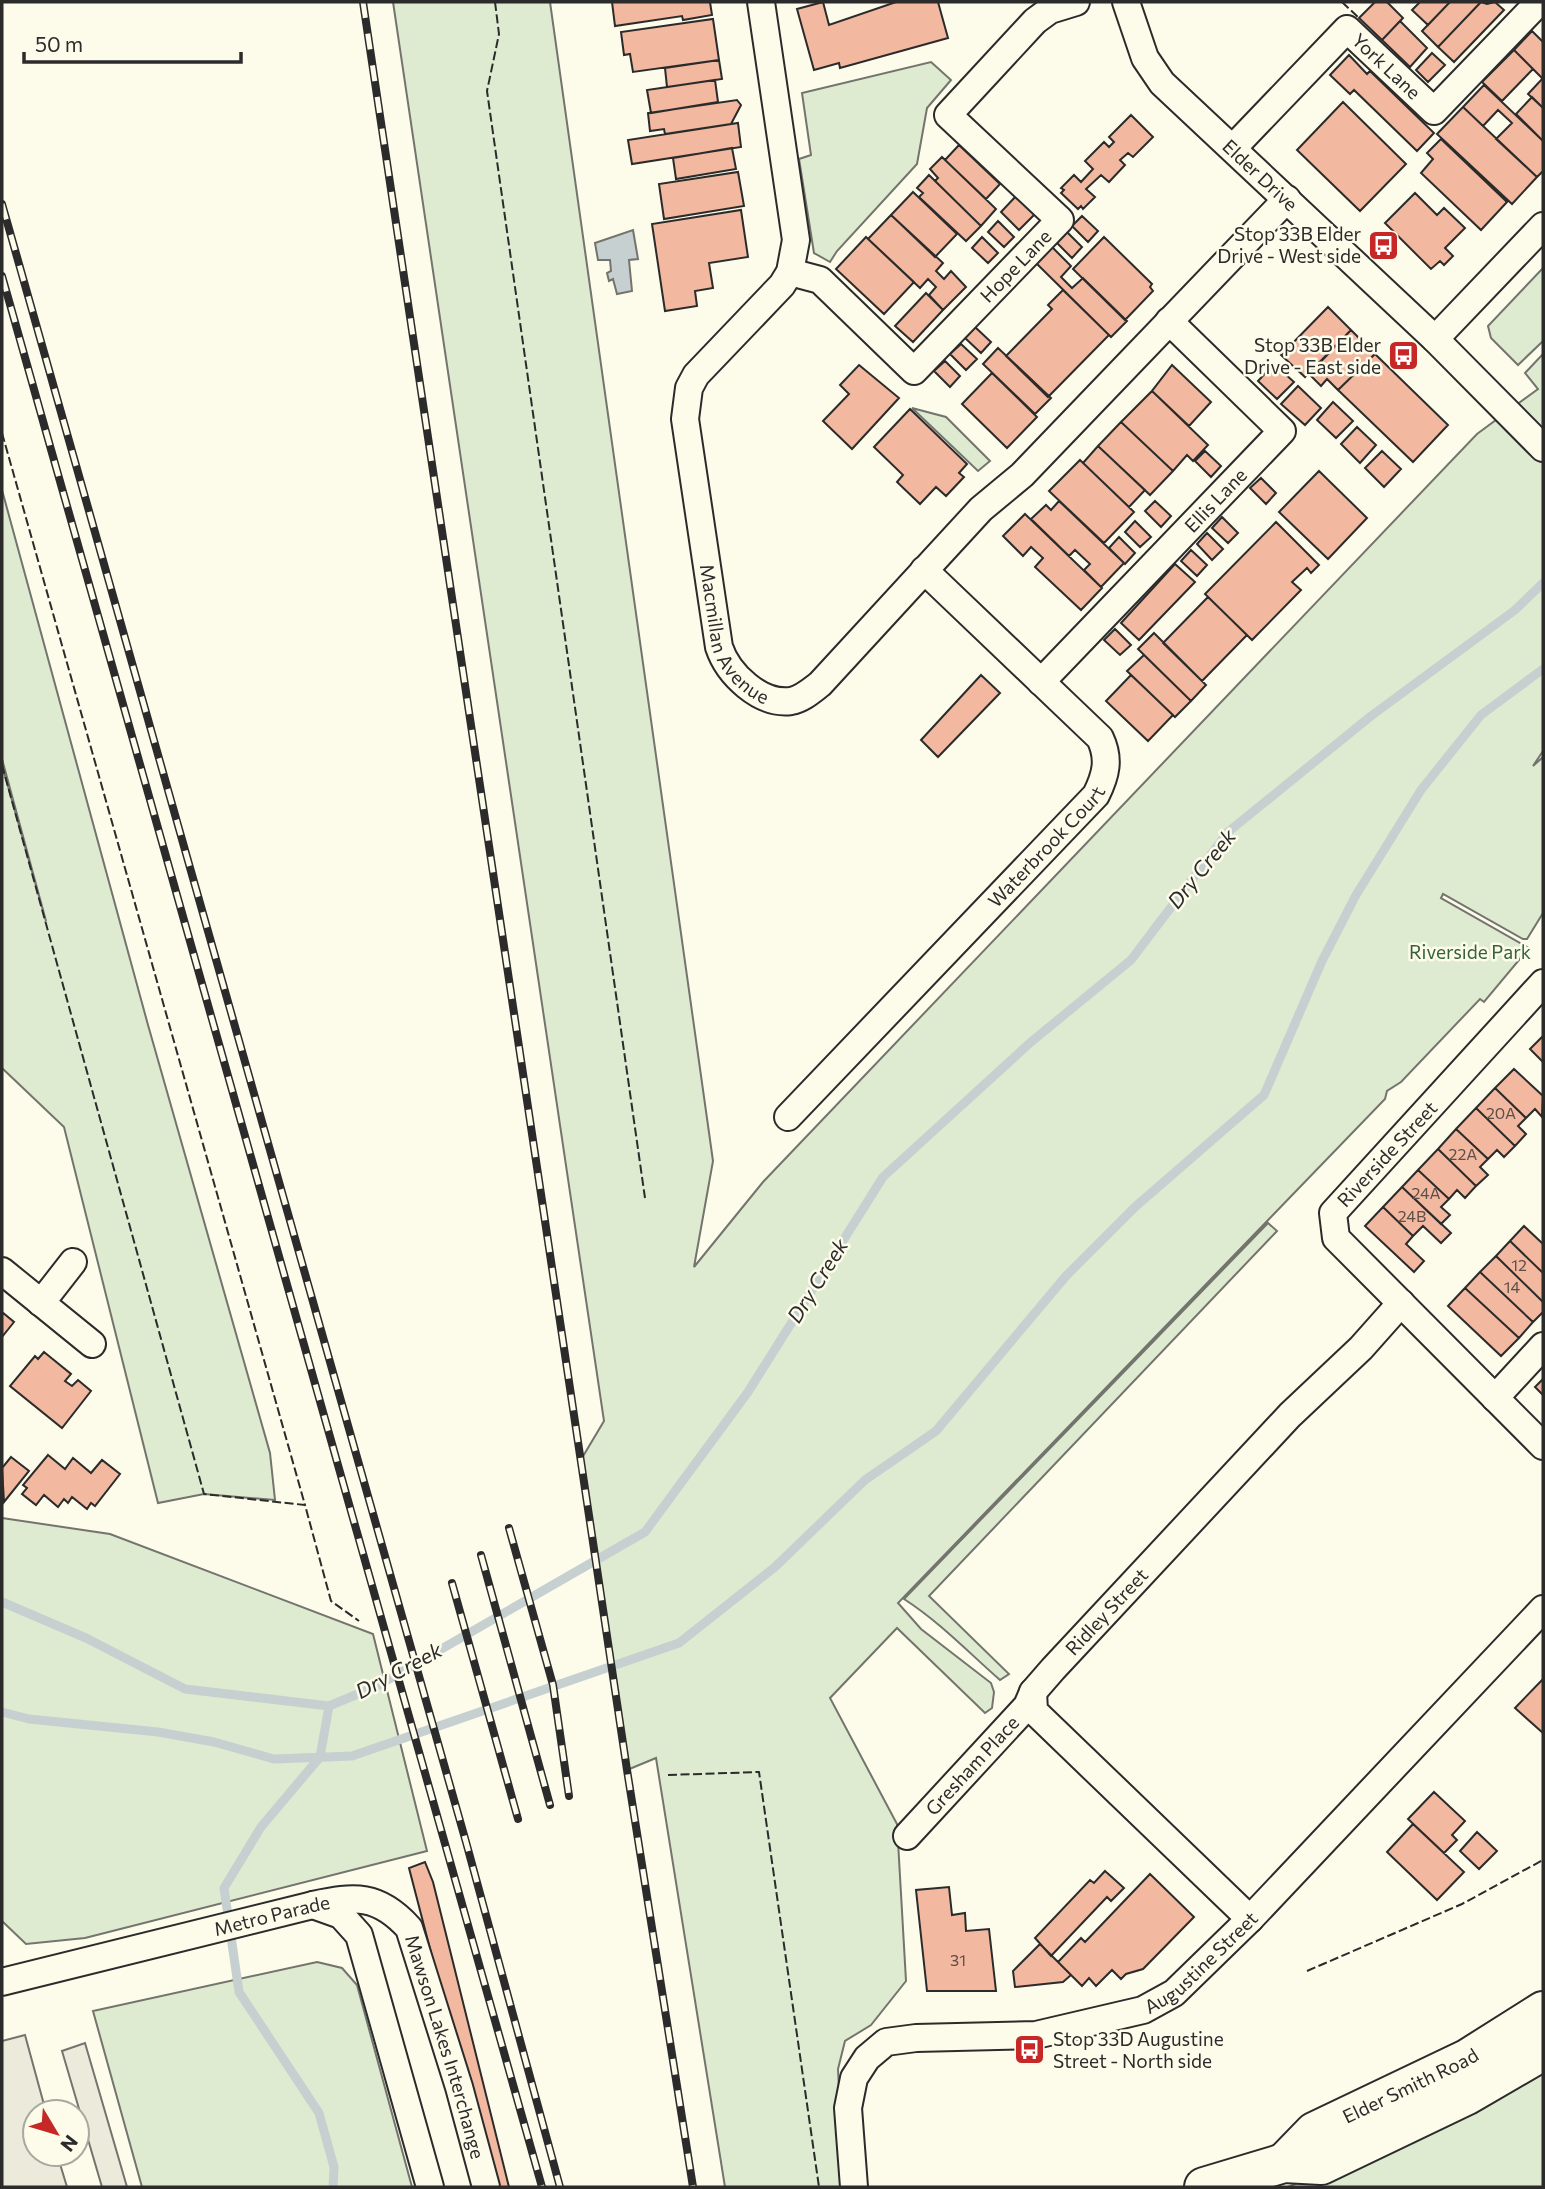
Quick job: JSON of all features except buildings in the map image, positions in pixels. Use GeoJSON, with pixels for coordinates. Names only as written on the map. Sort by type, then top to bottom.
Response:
{"type":"FeatureCollection","features":[{"type":"Feature","properties":{"kind":"main road","name":"Elder Smith Road"},"geometry":{"type":"LineString","coordinates":[[1284,2163],[1314,2132],[1467,2059],[1543,2011]]}},
{"type":"Feature","properties":{"kind":"main road","name":"Elder Smith Road"},"geometry":{"type":"LineString","coordinates":[[1204,2187],[1284,2163],[1321,2165],[1467,2095],[1543,2051]]}},
{"type":"Feature","properties":{"kind":"street","name":"Macmillan Avenue"},"geometry":{"type":"LineString","coordinates":[[761,2],[796,240],[790,272],[782,285],[696,374],[686,401],[685,434],[723,659],[729,669],[768,698],[789,701],[803,696],[820,684],[981,509],[1022,475],[1287,199]]}},
{"type":"Feature","properties":{"kind":"street","name":"Hope Lane"},"geometry":{"type":"LineString","coordinates":[[790,272],[820,281],[914,371],[1060,220],[948,115],[1035,21],[1050,10],[1076,2]]}},
{"type":"Feature","properties":{"kind":"street","name":"Elder Drive"},"geometry":{"type":"LineString","coordinates":[[1125,2],[1145,58],[1162,83],[1435,339],[1543,448]]}},
{"type":"Feature","properties":{"kind":"street","name":"York Lane"},"geometry":{"type":"LineString","coordinates":[[1233,148],[1347,29],[1434,111],[1539,2]]}},
{"type":"Feature","properties":{"kind":"street"},"geometry":{"type":"LineString","coordinates":[[1435,339],[1543,226]]}},
{"type":"Feature","properties":{"kind":"street","name":"Ellis Lane"},"geometry":{"type":"LineString","coordinates":[[1041,682],[1282,431],[1169,321]]}},
{"type":"Feature","properties":{"kind":"street","name":"Waterbrook Court"},"geometry":{"type":"LineString","coordinates":[[788,1117],[1096,795],[1107,767],[1100,738],[925,570]]}},
{"type":"Feature","properties":{"kind":"street","name":"Riverside Street"},"geometry":{"type":"LineString","coordinates":[[1543,984],[1333,1213],[1336,1238],[1543,1447]]}},
{"type":"Feature","properties":{"kind":"street"},"geometry":{"type":"LineString","coordinates":[[41,1303],[73,1262]]}},
{"type":"Feature","properties":{"kind":"street"},"geometry":{"type":"LineString","coordinates":[[2,1271],[92,1344]]}},
{"type":"Feature","properties":{"kind":"street","name":"Ridley Street"},"geometry":{"type":"LineString","coordinates":[[1033,1692],[1290,1415],[1361,1348],[1401,1303]]}},
{"type":"Feature","properties":{"kind":"street"},"geometry":{"type":"LineString","coordinates":[[1495,1398],[1543,1346]]}},
{"type":"Feature","properties":{"kind":"street","name":"Augustine Street"},"geometry":{"type":"LineString","coordinates":[[854,2187],[848,2108],[854,2078],[867,2058],[886,2042],[916,2038],[1036,2035],[1143,2010],[1174,1993],[1250,1919],[1543,1609]]}},
{"type":"Feature","properties":{"kind":"street"},"geometry":{"type":"LineString","coordinates":[[1033,1692],[1034,1711],[1250,1919]]}},
{"type":"Feature","properties":{"kind":"street","name":"Gresham Place"},"geometry":{"type":"LineString","coordinates":[[907,1836],[1027,1706],[1033,1692]]}},
{"type":"Feature","properties":{"kind":"street","name":"Mawson Lakes Interchange"},"geometry":{"type":"LineString","coordinates":[[313,1905],[350,1898],[376,1902],[396,1913],[409,1927],[459,2087],[486,2187]]}},
{"type":"Feature","properties":{"kind":"street","name":"Metro Parade"},"geometry":{"type":"LineString","coordinates":[[2,1982],[313,1905],[341,1915],[359,1935],[429,2187]]}},
{"type":"Feature","properties":{"kind":"green space","name":"Riverside Park"},"geometry":{"type":"Polygon","coordinates":[[[393,2],[550,2],[713,1161],[694,1267],[763,1182],[1477,434],[1538,389],[1525,373],[1543,354],[1543,751],[1533,766],[1543,757],[1543,913],[1527,939],[1523,939],[1443,894],[1441,898],[1529,948],[1484,1002],[1480,999],[1401,1082],[1387,1091],[1385,1099],[898,1603],[921,1629],[991,1683],[994,1692],[992,1708],[985,1713],[897,1628],[830,1698],[897,1824],[906,1981],[871,2025],[845,2041],[838,2069],[844,2187],[725,2187],[656,1758],[627,1770],[582,1458],[604,1421],[393,2]]]}},
{"type":"Feature","properties":{"kind":"green space"},"geometry":{"type":"Polygon","coordinates":[[[931,62],[951,80],[927,108],[917,164],[830,262],[814,253],[799,159],[811,155],[802,93],[931,62]]]}},
{"type":"Feature","properties":{"kind":"green space"},"geometry":{"type":"Polygon","coordinates":[[[1543,268],[1543,341],[1518,365],[1491,338],[1488,326],[1543,268]]]}},
{"type":"Feature","properties":{"kind":"green space"},"geometry":{"type":"Polygon","coordinates":[[[912,408],[946,417],[990,461],[978,471],[912,408]]]}},
{"type":"Feature","properties":{"kind":"green space"},"geometry":{"type":"Polygon","coordinates":[[[2,490],[148,1025],[270,1453],[275,1500],[204,1494],[158,1503],[64,1127],[2,1068],[2,765],[46,921],[2,759],[2,490]]]}},
{"type":"Feature","properties":{"kind":"green space"},"geometry":{"type":"Polygon","coordinates":[[[1268,1223],[1277,1231],[929,1596],[1009,1674],[1000,1680],[942,1628],[904,1599],[1268,1223]]]}},
{"type":"Feature","properties":{"kind":"green space"},"geometry":{"type":"Polygon","coordinates":[[[2,1518],[110,1534],[373,1634],[427,1851],[85,1938],[26,1944],[2,1921],[2,1518]]]}},
{"type":"Feature","properties":{"kind":"green space"},"geometry":{"type":"Polygon","coordinates":[[[317,1962],[342,1968],[357,1985],[412,2187],[142,2187],[93,2011],[317,1962]]]}},
{"type":"Feature","properties":{"kind":"green space"},"geometry":{"type":"Polygon","coordinates":[[[1543,2066],[1543,2187],[1288,2187],[1437,2124],[1543,2066]]]}},
{"type":"Feature","properties":{"kind":"shaded area"},"geometry":{"type":"Polygon","coordinates":[[[633,230],[638,259],[629,260],[632,291],[617,294],[613,279],[609,281],[607,273],[611,271],[610,260],[598,260],[595,243],[633,230]]]}},
{"type":"Feature","properties":{"kind":"shaded area"},"geometry":{"type":"Polygon","coordinates":[[[25,2035],[42,2098],[21,2098],[21,2168],[61,2168],[67,2187],[2,2187],[2,2041],[25,2035]]]}},
{"type":"Feature","properties":{"kind":"shaded area"},"geometry":{"type":"Polygon","coordinates":[[[85,2043],[127,2187],[102,2187],[91,2150],[91,2098],[76,2098],[62,2051],[85,2043]]]}},
{"type":"Feature","properties":{"kind":"waterway","name":"Dry Creek"},"geometry":{"type":"LineString","coordinates":[[2,1602],[86,1638],[185,1689],[329,1706],[377,1686],[645,1532],[748,1392],[883,1177],[1031,1042],[1131,960],[1228,832],[1371,716],[1515,610],[1543,583]]}},
{"type":"Feature","properties":{"kind":"waterway","name":"Dry Creek"},"geometry":{"type":"LineString","coordinates":[[2,1712],[29,1719],[158,1732],[214,1742],[274,1759],[352,1756],[679,1643],[775,1567],[865,1480],[936,1431],[1066,1276],[1135,1207],[1264,1095],[1322,961],[1356,895],[1421,790],[1481,715],[1543,669]]}},
{"type":"Feature","properties":{"kind":"waterway"},"geometry":{"type":"LineString","coordinates":[[329,1706],[320,1757],[261,1827],[224,1888],[239,1992],[319,2113],[334,2167],[333,2187]]}},
{"type":"Feature","properties":{"kind":"railway"},"geometry":{"type":"LineString","coordinates":[[363,2],[627,1770],[693,2187]]}},
{"type":"Feature","properties":{"kind":"railway"},"geometry":{"type":"LineString","coordinates":[[2,204],[466,1842],[560,2187]]}},
{"type":"Feature","properties":{"kind":"railway"},"geometry":{"type":"LineString","coordinates":[[2,276],[542,2187]]}},
{"type":"Feature","properties":{"kind":"railway"},"geometry":{"type":"LineString","coordinates":[[509,1528],[553,1685],[569,1796]]}},
{"type":"Feature","properties":{"kind":"railway"},"geometry":{"type":"LineString","coordinates":[[481,1555],[550,1805]]}},
{"type":"Feature","properties":{"kind":"railway"},"geometry":{"type":"LineString","coordinates":[[452,1583],[518,1819]]}},
{"type":"Feature","properties":{"kind":"fence"},"geometry":{"type":"LineString","coordinates":[[495,2],[499,34],[487,91],[645,1198]]}},
{"type":"Feature","properties":{"kind":"fence"},"geometry":{"type":"LineString","coordinates":[[1342,2],[1359,18]]}},
{"type":"Feature","properties":{"kind":"fence"},"geometry":{"type":"LineString","coordinates":[[2,433],[305,1505]]}},
{"type":"Feature","properties":{"kind":"fence"},"geometry":{"type":"LineString","coordinates":[[2,765],[204,1494],[305,1505],[331,1601],[359,1621]]}},
{"type":"Feature","properties":{"kind":"fence"},"geometry":{"type":"LineString","coordinates":[[668,1775],[759,1772],[819,2187]]}},
{"type":"Feature","properties":{"kind":"fence"},"geometry":{"type":"LineString","coordinates":[[1307,1971],[1462,1904],[1543,1860]]}},
{"type":"Feature","properties":{"kind":"place","name":"Stop 33B Elder Drive - West side"},"geometry":{"type":"Point","coordinates":[1384,245]}},
{"type":"Feature","properties":{"kind":"place","name":"Stop 33B Elder Drive - East side"},"geometry":{"type":"Point","coordinates":[1404,356]}},
{"type":"Feature","properties":{"kind":"place","name":"Stop 33D Augustine Street - North side"},"geometry":{"type":"Point","coordinates":[1030,2050]}}]}
